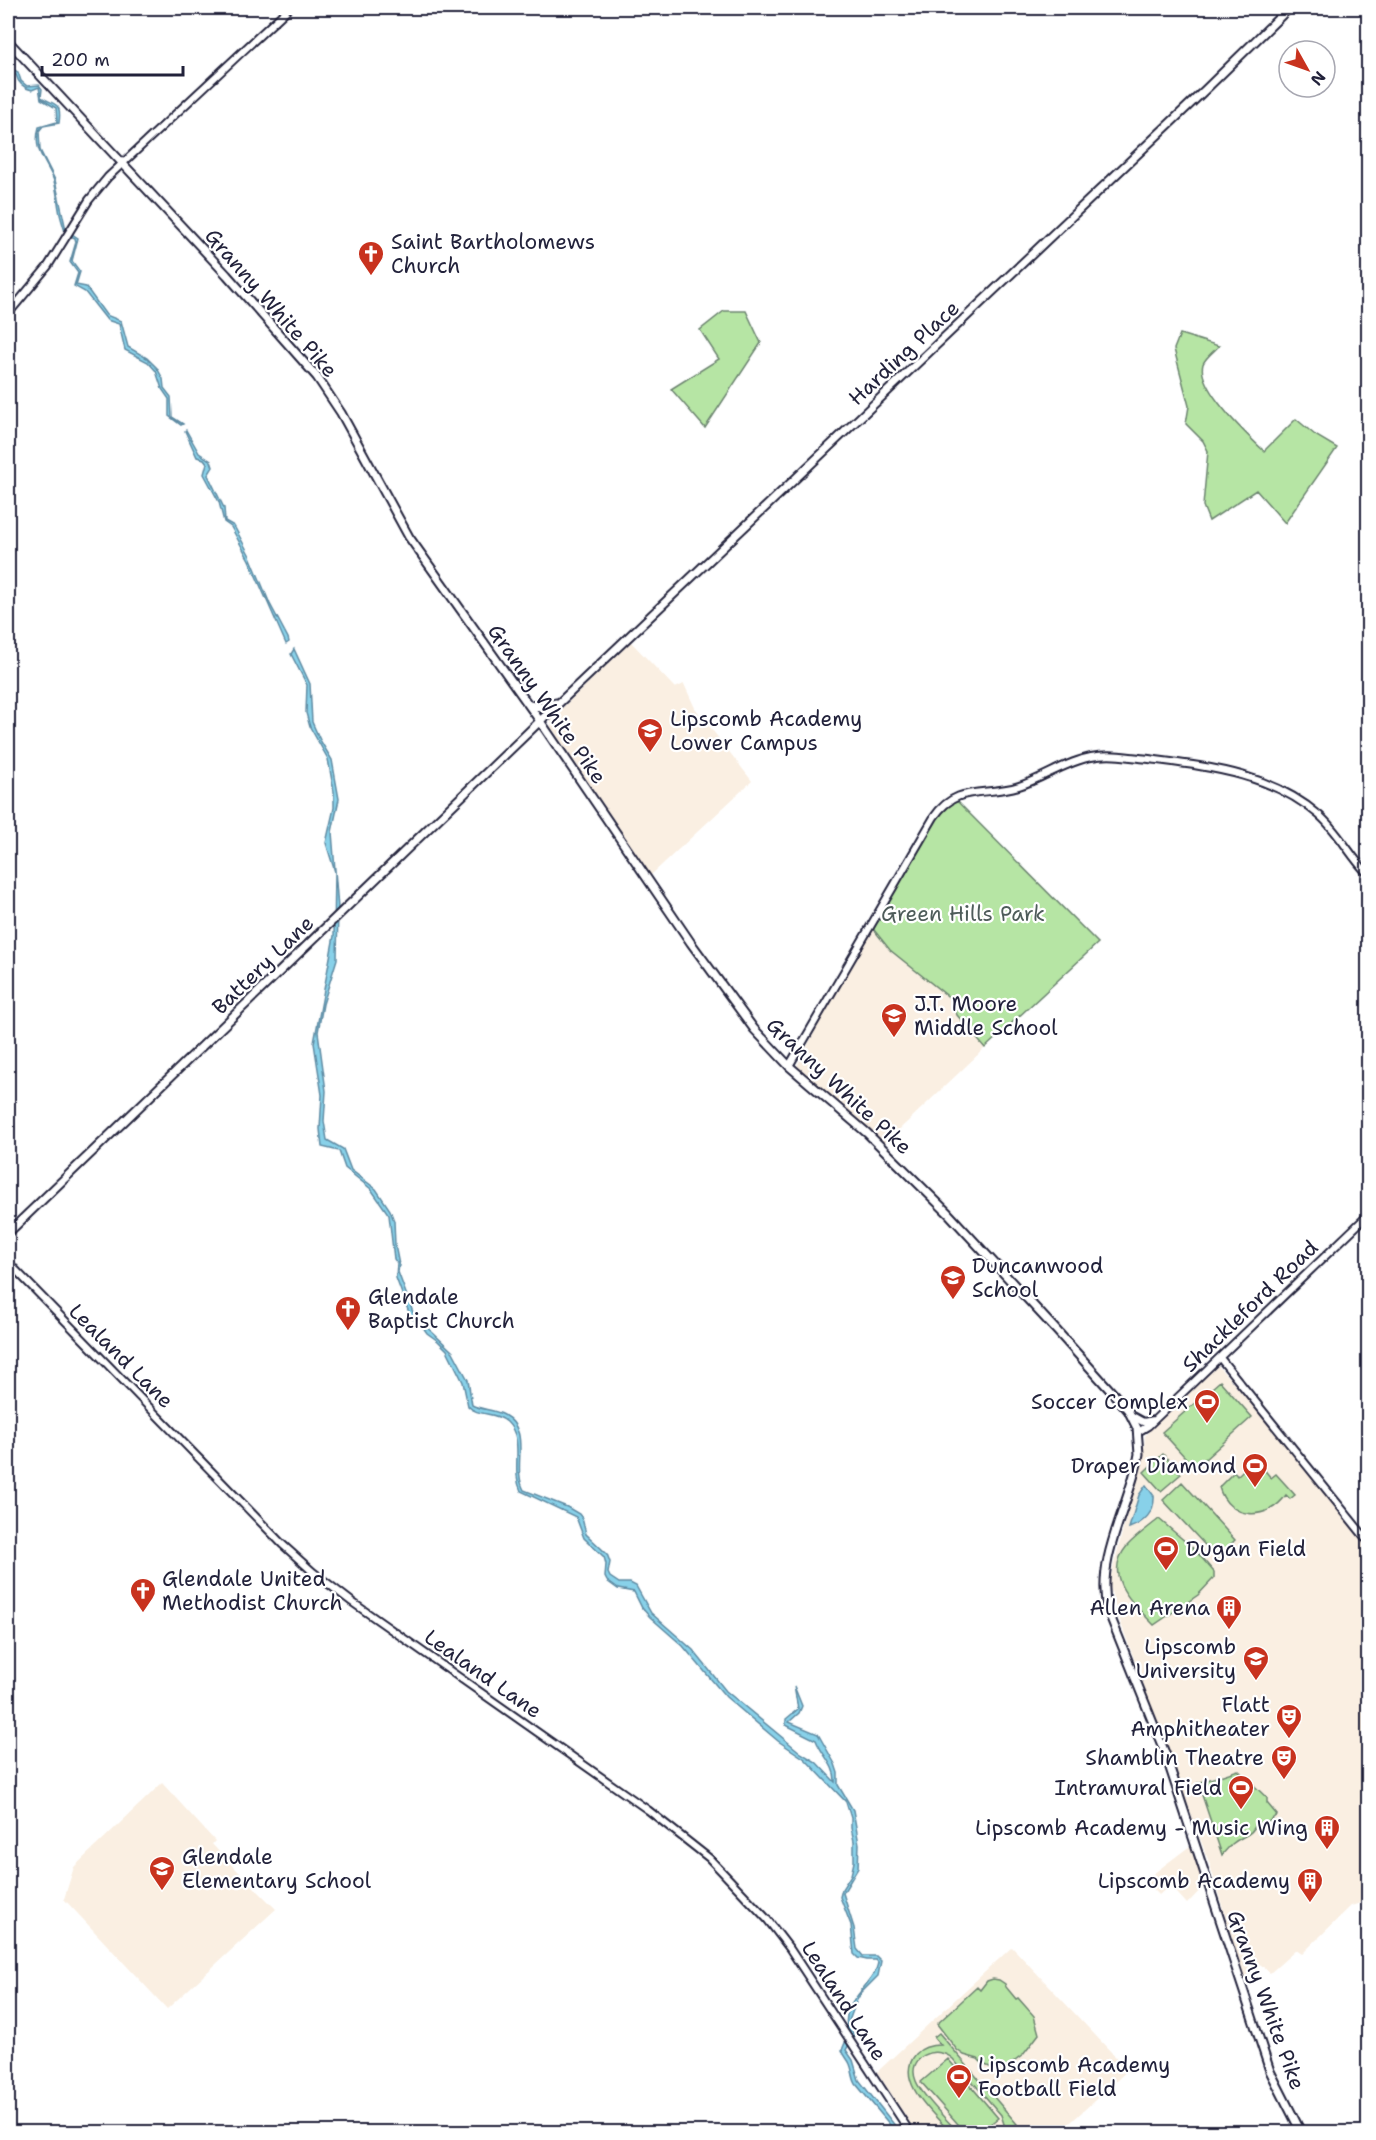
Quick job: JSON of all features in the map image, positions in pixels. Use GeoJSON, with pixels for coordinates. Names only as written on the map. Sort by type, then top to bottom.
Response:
{"type":"FeatureCollection","features":[{"type":"Feature","properties":{"kind":"main road","name":"Harding Place"},"geometry":{"type":"LineString","coordinates":[[540,721],[1289,8]]}},
{"type":"Feature","properties":{"kind":"main road","name":"Granny White Pike"},"geometry":{"type":"LineString","coordinates":[[9,46],[263,315],[317,377],[341,413],[409,537],[756,1032],[789,1066],[867,1133],[961,1226],[1086,1362],[1132,1416],[1138,1432],[1140,1448],[1106,1571],[1104,1589],[1107,1608],[1165,1753],[1270,2071],[1301,2133]]}},
{"type":"Feature","properties":{"kind":"main road"},"geometry":{"type":"LineString","coordinates":[[528,704],[541,707],[561,701]]}},
{"type":"Feature","properties":{"kind":"main road","name":"Battery Lane"},"geometry":{"type":"LineString","coordinates":[[8,1233],[540,721]]}},
{"type":"Feature","properties":{"kind":"street"},"geometry":{"type":"LineString","coordinates":[[8,314],[48,266],[92,196],[122,164],[289,8]]}},
{"type":"Feature","properties":{"kind":"street"},"geometry":{"type":"LineString","coordinates":[[789,1066],[934,818],[946,802],[955,797],[1013,788],[1082,759],[1096,756],[1133,757],[1222,769],[1268,783],[1295,796],[1327,822],[1352,857],[1368,874]]}},
{"type":"Feature","properties":{"kind":"street","name":"Shackleford Road"},"geometry":{"type":"LineString","coordinates":[[1138,1432],[1154,1420],[1220,1358],[1368,1215]]}},
{"type":"Feature","properties":{"kind":"street","name":"Lealand Lane"},"geometry":{"type":"LineString","coordinates":[[8,1262],[308,1568],[374,1618],[648,1810],[709,1858],[746,1894],[778,1932],[910,2133]]}},
{"type":"Feature","properties":{"kind":"street"},"geometry":{"type":"LineString","coordinates":[[1220,1358],[1368,1541]]}},
{"type":"Feature","properties":{"kind":"street"},"geometry":{"type":"LineString","coordinates":[[1132,1416],[1145,1422],[1154,1420]]}},
{"type":"Feature","properties":{"kind":"shaded area","name":"Lipscomb Academy Lower Campus"},"geometry":{"type":"Polygon","coordinates":[[[631,642],[675,688],[684,684],[695,708],[752,781],[651,875],[551,727],[551,720],[556,714],[631,642]]]}},
{"type":"Feature","properties":{"kind":"shaded area","name":"J.T. Moore Middle School"},"geometry":{"type":"Polygon","coordinates":[[[870,925],[890,950],[951,999],[957,1015],[985,1048],[884,1144],[797,1066],[870,925]]]}},
{"type":"Feature","properties":{"kind":"shaded area","name":"Lipscomb University"},"geometry":{"type":"Polygon","coordinates":[[[1218,1366],[1269,1423],[1368,1545],[1368,1903],[1367,1901],[1351,1906],[1302,1954],[1296,1950],[1270,1973],[1260,1964],[1244,1979],[1210,1865],[1116,1610],[1109,1583],[1144,1450],[1145,1436],[1156,1422],[1218,1366]]]}},
{"type":"Feature","properties":{"kind":"shaded area","name":"Glendale Elementary School"},"geometry":{"type":"Polygon","coordinates":[[[162,1783],[215,1841],[212,1844],[276,1909],[167,2009],[64,1899],[74,1867],[162,1783]]]}},
{"type":"Feature","properties":{"kind":"shaded area"},"geometry":{"type":"Polygon","coordinates":[[[1190,1846],[1205,1885],[1187,1904],[1170,1885],[1159,1895],[1145,1880],[1190,1846]]]}},
{"type":"Feature","properties":{"kind":"shaded area"},"geometry":{"type":"Polygon","coordinates":[[[1012,1947],[1128,2070],[1060,2132],[916,2132],[877,2072],[1012,1947]]]}},
{"type":"Feature","properties":{"kind":"green space"},"geometry":{"type":"Polygon","coordinates":[[[724,311],[746,311],[761,343],[705,428],[671,389],[719,359],[700,330],[724,311]]]}},
{"type":"Feature","properties":{"kind":"green space"},"geometry":{"type":"Polygon","coordinates":[[[1180,334],[1219,346],[1203,364],[1203,374],[1207,385],[1225,410],[1264,451],[1296,419],[1315,435],[1337,448],[1285,523],[1256,490],[1209,521],[1203,506],[1208,451],[1203,441],[1186,424],[1189,406],[1174,349],[1180,334]]]}},
{"type":"Feature","properties":{"kind":"green space","name":"Green Hills Park"},"geometry":{"type":"Polygon","coordinates":[[[953,797],[1098,943],[985,1048],[957,1015],[951,999],[890,950],[870,925],[934,817],[953,797]]]}},
{"type":"Feature","properties":{"kind":"green space","name":"Soccer Complex"},"geometry":{"type":"Polygon","coordinates":[[[1220,1381],[1252,1417],[1195,1468],[1162,1432],[1220,1381]]]}},
{"type":"Feature","properties":{"kind":"green space"},"geometry":{"type":"Polygon","coordinates":[[[1163,1454],[1181,1474],[1161,1491],[1144,1472],[1163,1454]]]}},
{"type":"Feature","properties":{"kind":"green space","name":"Draper Diamond"},"geometry":{"type":"Polygon","coordinates":[[[1252,1462],[1258,1462],[1271,1478],[1276,1474],[1295,1495],[1290,1499],[1286,1495],[1269,1510],[1259,1513],[1239,1511],[1231,1506],[1219,1487],[1234,1472],[1237,1476],[1252,1462]]]}},
{"type":"Feature","properties":{"kind":"green space"},"geometry":{"type":"Polygon","coordinates":[[[1182,1482],[1235,1540],[1217,1558],[1163,1500],[1182,1482]]]}},
{"type":"Feature","properties":{"kind":"green space","name":"Dugan Field"},"geometry":{"type":"Polygon","coordinates":[[[1159,1519],[1194,1549],[1214,1572],[1214,1578],[1198,1595],[1154,1625],[1123,1589],[1117,1568],[1120,1557],[1127,1546],[1159,1519]]]}},
{"type":"Feature","properties":{"kind":"green space","name":"Intramural Field"},"geometry":{"type":"Polygon","coordinates":[[[1238,1770],[1267,1798],[1267,1803],[1277,1815],[1264,1825],[1257,1822],[1250,1833],[1232,1844],[1222,1855],[1198,1783],[1238,1770]]]}},
{"type":"Feature","properties":{"kind":"green space"},"geometry":{"type":"Polygon","coordinates":[[[993,1979],[1005,1984],[1016,1999],[1018,1998],[1034,2016],[1039,2034],[1023,2055],[1007,2067],[992,2068],[978,2059],[964,2055],[957,2050],[937,2024],[977,1987],[980,1990],[987,1981],[993,1979]]]}},
{"type":"Feature","properties":{"kind":"green space"},"geometry":{"type":"Polygon","coordinates":[[[939,2033],[1017,2124],[1013,2128],[1010,2126],[1010,2132],[1003,2132],[1004,2124],[1001,2115],[953,2059],[946,2054],[938,2052],[924,2055],[915,2066],[914,2073],[924,2094],[958,2132],[950,2132],[918,2096],[909,2075],[910,2064],[921,2050],[941,2045],[934,2037],[939,2033]]]}},
{"type":"Feature","properties":{"kind":"green space","name":"Lipscomb Academy Football Field"},"geometry":{"type":"Polygon","coordinates":[[[948,2059],[998,2118],[980,2132],[965,2132],[921,2082],[948,2059]]]}},
{"type":"Feature","properties":{"kind":"water"},"geometry":{"type":"Polygon","coordinates":[[[8,67],[18,72],[21,81],[27,86],[39,85],[42,89],[41,97],[58,107],[59,123],[43,126],[39,131],[40,150],[55,180],[65,232],[55,184],[40,153],[37,141],[39,127],[57,122],[56,108],[41,99],[39,87],[32,90],[24,86],[16,75],[8,71],[8,67]]]}},
{"type":"Feature","properties":{"kind":"water"},"geometry":{"type":"Polygon","coordinates":[[[72,234],[78,238],[72,261],[80,272],[76,285],[86,287],[106,315],[121,321],[128,347],[147,358],[157,368],[163,379],[164,388],[171,397],[172,417],[183,424],[181,425],[169,416],[169,399],[162,389],[156,371],[148,362],[125,350],[119,324],[107,320],[85,292],[74,286],[78,273],[70,262],[76,242],[75,238],[70,236],[72,234]]]}},
{"type":"Feature","properties":{"kind":"water"},"geometry":{"type":"Polygon","coordinates":[[[186,430],[199,453],[211,461],[213,467],[208,475],[224,508],[225,521],[234,526],[250,556],[270,604],[288,638],[289,642],[286,644],[249,560],[231,527],[224,522],[219,502],[204,474],[207,463],[204,459],[197,457],[186,430]]]}},
{"type":"Feature","properties":{"kind":"water"},"geometry":{"type":"Polygon","coordinates":[[[294,649],[310,684],[312,722],[332,760],[339,799],[332,832],[338,908],[337,959],[323,1004],[318,1032],[326,1091],[324,1121],[327,1140],[343,1149],[351,1170],[376,1189],[390,1210],[394,1221],[398,1272],[414,1315],[453,1352],[468,1380],[472,1405],[504,1415],[513,1422],[518,1430],[519,1470],[524,1490],[579,1514],[586,1534],[607,1554],[610,1562],[608,1573],[610,1577],[619,1583],[630,1583],[636,1586],[651,1613],[693,1650],[726,1691],[801,1753],[816,1762],[835,1782],[831,1765],[816,1740],[786,1725],[786,1719],[798,1709],[794,1686],[802,1706],[799,1713],[789,1722],[818,1734],[835,1764],[838,1785],[853,1810],[859,1844],[858,1868],[843,1893],[854,1928],[857,1949],[863,1956],[876,1956],[881,1961],[878,1976],[861,1993],[856,2002],[849,2021],[854,2036],[846,2050],[853,2060],[859,2080],[900,2132],[896,2132],[856,2084],[850,2064],[842,2050],[849,2033],[846,2022],[848,2013],[875,1971],[878,1962],[858,1958],[854,1954],[851,1925],[840,1897],[851,1875],[854,1862],[851,1818],[846,1802],[805,1759],[778,1741],[726,1697],[683,1646],[642,1608],[634,1592],[618,1589],[607,1581],[604,1557],[584,1538],[576,1517],[521,1491],[517,1473],[516,1437],[513,1429],[497,1416],[477,1412],[468,1406],[463,1382],[447,1350],[427,1333],[420,1323],[411,1318],[396,1278],[397,1263],[394,1259],[389,1215],[371,1189],[345,1168],[339,1151],[322,1147],[320,1129],[322,1095],[314,1043],[334,936],[335,872],[326,843],[334,808],[334,792],[328,759],[310,727],[306,713],[307,685],[291,654],[294,649]]]}},
{"type":"Feature","properties":{"kind":"water"},"geometry":{"type":"Polygon","coordinates":[[[1146,1485],[1154,1496],[1153,1507],[1144,1520],[1129,1528],[1139,1495],[1146,1485]]]}},
{"type":"Feature","properties":{"kind":"place","name":"Saint Bartholomews Church"},"geometry":{"type":"Point","coordinates":[371,277]}},
{"type":"Feature","properties":{"kind":"place","name":"Lipscomb Academy Lower Campus"},"geometry":{"type":"Point","coordinates":[650,754]}},
{"type":"Feature","properties":{"kind":"place","name":"J.T. Moore Middle School"},"geometry":{"type":"Point","coordinates":[894,1039]}},
{"type":"Feature","properties":{"kind":"place","name":"Duncanwood School"},"geometry":{"type":"Point","coordinates":[953,1301]}},
{"type":"Feature","properties":{"kind":"place","name":"Glendale Baptist Church"},"geometry":{"type":"Point","coordinates":[348,1332]}},
{"type":"Feature","properties":{"kind":"place","name":"Soccer Complex"},"geometry":{"type":"Point","coordinates":[1207,1425]}},
{"type":"Feature","properties":{"kind":"place","name":"Draper Diamond"},"geometry":{"type":"Point","coordinates":[1255,1489]}},
{"type":"Feature","properties":{"kind":"place","name":"Dugan Field"},"geometry":{"type":"Point","coordinates":[1166,1572]}},
{"type":"Feature","properties":{"kind":"place","name":"Glendale United Methodist Church"},"geometry":{"type":"Point","coordinates":[143,1614]}},
{"type":"Feature","properties":{"kind":"place","name":"Allen Arena"},"geometry":{"type":"Point","coordinates":[1229,1631]}},
{"type":"Feature","properties":{"kind":"place","name":"Lipscomb University"},"geometry":{"type":"Point","coordinates":[1256,1682]}},
{"type":"Feature","properties":{"kind":"place","name":"Flatt Amphitheater"},"geometry":{"type":"Point","coordinates":[1289,1740]}},
{"type":"Feature","properties":{"kind":"place","name":"Shamblin Theatre"},"geometry":{"type":"Point","coordinates":[1284,1781]}},
{"type":"Feature","properties":{"kind":"place","name":"Intramural Field"},"geometry":{"type":"Point","coordinates":[1241,1811]}},
{"type":"Feature","properties":{"kind":"place","name":"Lipscomb Academy - Music Wing"},"geometry":{"type":"Point","coordinates":[1327,1851]}},
{"type":"Feature","properties":{"kind":"place","name":"Glendale Elementary School"},"geometry":{"type":"Point","coordinates":[162,1892]}},
{"type":"Feature","properties":{"kind":"place","name":"Lipscomb Academy"},"geometry":{"type":"Point","coordinates":[1310,1904]}},
{"type":"Feature","properties":{"kind":"place","name":"Lipscomb Academy Football Field"},"geometry":{"type":"Point","coordinates":[959,2100]}}]}
